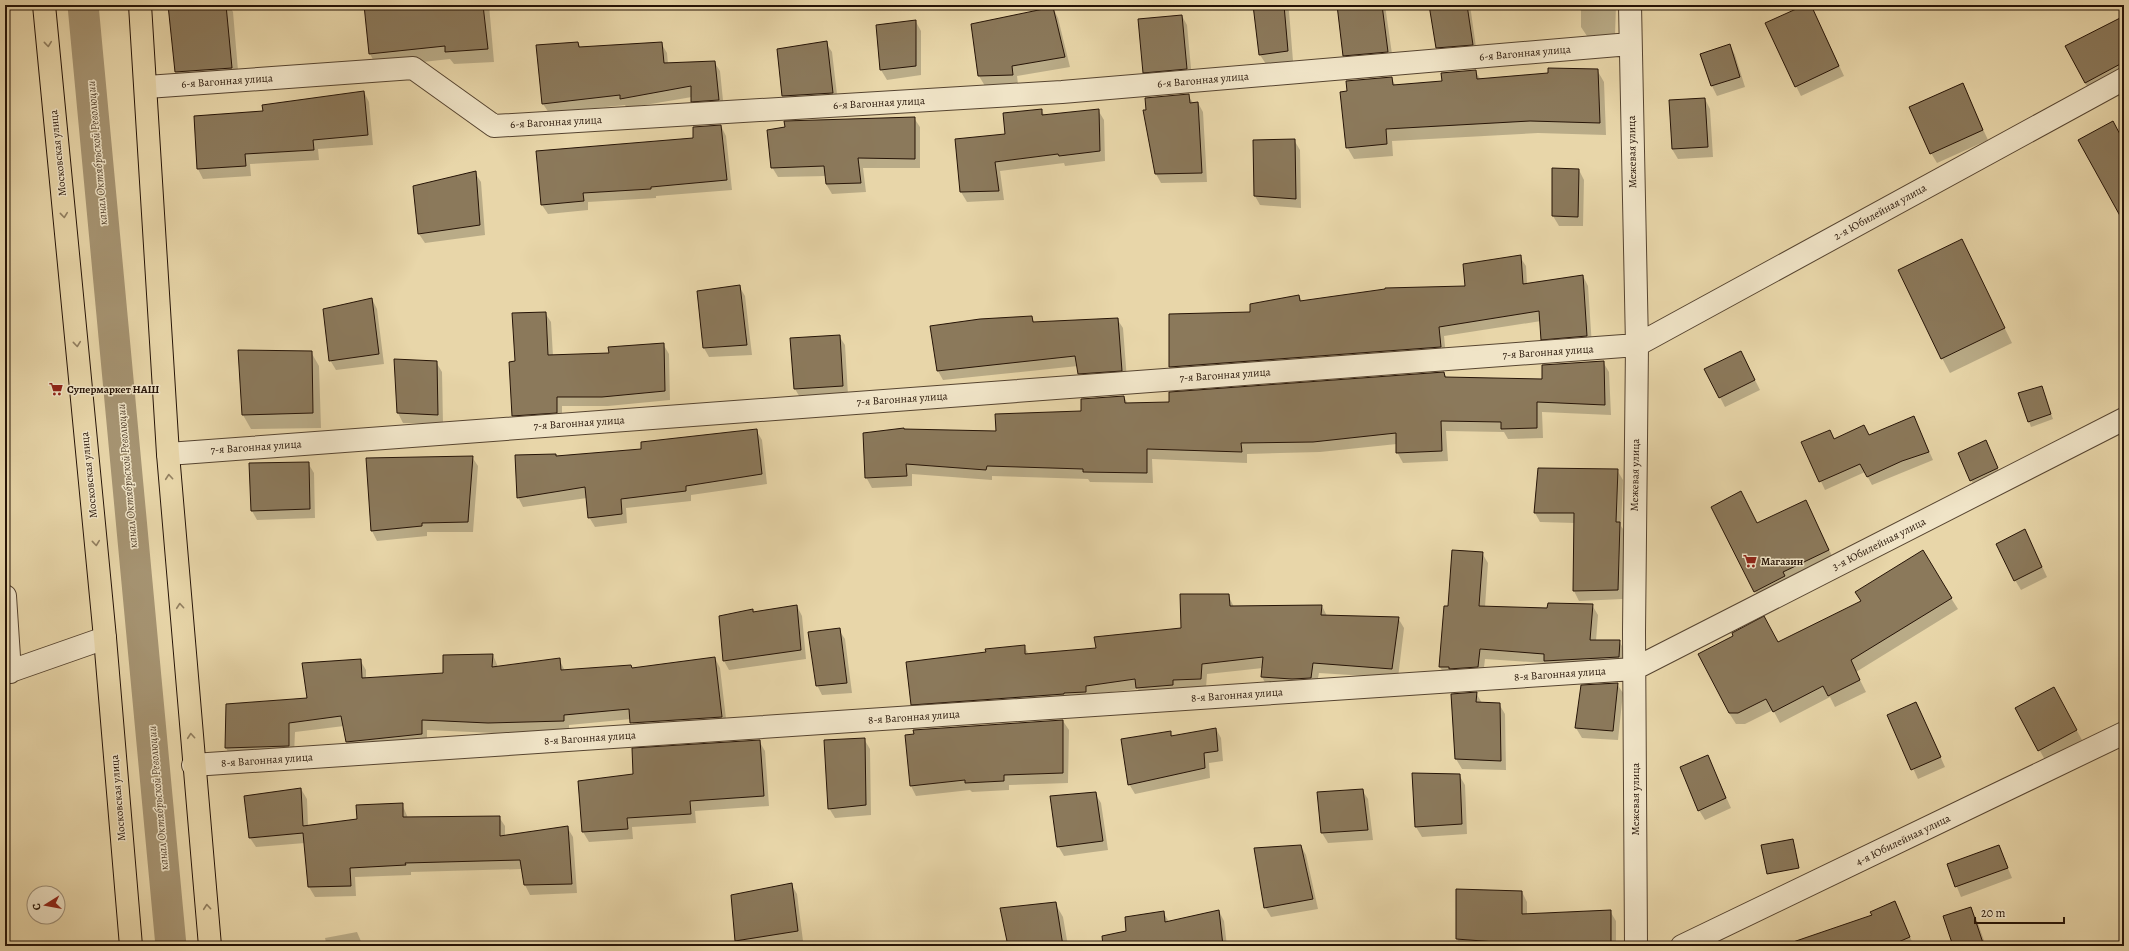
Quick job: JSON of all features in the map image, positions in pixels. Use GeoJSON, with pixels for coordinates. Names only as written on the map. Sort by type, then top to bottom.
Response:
{"type":"FeatureCollection","features":[{"type":"Feature","properties":{"kind":"main road","name":"Московская улица"},"geometry":{"type":"LineString","coordinates":[[44,5],[105,638],[131,946]]}},
{"type":"Feature","properties":{"kind":"main road"},"geometry":{"type":"LineString","coordinates":[[140,5],[147,87],[168,454],[193,765],[210,946]]}},
{"type":"Feature","properties":{"kind":"street","name":"Межевая улица"},"geometry":{"type":"LineString","coordinates":[[1630,5],[1636,345],[1634,669],[1636,946]]}},
{"type":"Feature","properties":{"kind":"street","name":"6-я Вагонная улица"},"geometry":{"type":"LineString","coordinates":[[147,87],[413,68],[494,126],[1062,92],[1630,44]]}},
{"type":"Feature","properties":{"kind":"street","name":"2-я Юбилейная улица"},"geometry":{"type":"LineString","coordinates":[[1636,345],[2124,79]]}},
{"type":"Feature","properties":{"kind":"street","name":"7-я Вагонная улица"},"geometry":{"type":"LineString","coordinates":[[168,454],[1636,345]]}},
{"type":"Feature","properties":{"kind":"street","name":"3-я Юбилейная улица"},"geometry":{"type":"LineString","coordinates":[[1634,669],[2124,419]]}},
{"type":"Feature","properties":{"kind":"street"},"geometry":{"type":"LineString","coordinates":[[5,596],[8,673],[105,638]]}},
{"type":"Feature","properties":{"kind":"street","name":"8-я Вагонная улица"},"geometry":{"type":"LineString","coordinates":[[193,765],[1634,669]]}},
{"type":"Feature","properties":{"kind":"street","name":"4-я Юбилейная улица"},"geometry":{"type":"LineString","coordinates":[[1682,946],[2124,733]]}},
{"type":"Feature","properties":{"kind":"building"},"geometry":{"type":"Polygon","coordinates":[[[168,5],[226,5],[232,68],[175,72],[168,5]]]}},
{"type":"Feature","properties":{"kind":"building"},"geometry":{"type":"Polygon","coordinates":[[[364,5],[483,5],[488,49],[445,52],[445,46],[369,54],[364,5]]]}},
{"type":"Feature","properties":{"kind":"building"},"geometry":{"type":"Polygon","coordinates":[[[1253,5],[1284,5],[1288,51],[1259,55],[1253,5]]]}},
{"type":"Feature","properties":{"kind":"building"},"geometry":{"type":"Polygon","coordinates":[[[1337,5],[1382,5],[1388,52],[1343,56],[1337,5]]]}},
{"type":"Feature","properties":{"kind":"building"},"geometry":{"type":"Polygon","coordinates":[[[1429,5],[1467,5],[1473,45],[1436,48],[1429,5]]]}},
{"type":"Feature","properties":{"kind":"building"},"geometry":{"type":"Polygon","coordinates":[[[1805,5],[1811,5],[1839,66],[1795,87],[1765,23],[1805,5]]]}},
{"type":"Feature","properties":{"kind":"building"},"geometry":{"type":"Polygon","coordinates":[[[1053,7],[1065,57],[1012,66],[1013,75],[978,76],[971,24],[1053,7]]]}},
{"type":"Feature","properties":{"kind":"building"},"geometry":{"type":"Polygon","coordinates":[[[1182,15],[1187,69],[1143,73],[1138,19],[1182,15]]]}},
{"type":"Feature","properties":{"kind":"building"},"geometry":{"type":"Polygon","coordinates":[[[2124,16],[2124,62],[2085,83],[2065,46],[2124,16]]]}},
{"type":"Feature","properties":{"kind":"building"},"geometry":{"type":"Polygon","coordinates":[[[916,20],[916,66],[880,70],[876,25],[916,20]]]}},
{"type":"Feature","properties":{"kind":"building"},"geometry":{"type":"Polygon","coordinates":[[[827,41],[833,93],[782,96],[777,49],[827,41]]]}},
{"type":"Feature","properties":{"kind":"building"},"geometry":{"type":"Polygon","coordinates":[[[578,42],[579,47],[662,42],[664,63],[715,61],[719,100],[691,102],[691,86],[620,99],[620,95],[542,104],[536,45],[578,42]]]}},
{"type":"Feature","properties":{"kind":"building"},"geometry":{"type":"Polygon","coordinates":[[[1730,44],[1740,77],[1711,86],[1700,54],[1730,44]]]}},
{"type":"Feature","properties":{"kind":"building"},"geometry":{"type":"Polygon","coordinates":[[[1548,68],[1598,69],[1600,123],[1530,121],[1386,129],[1387,144],[1346,148],[1340,92],[1347,91],[1346,81],[1392,77],[1393,85],[1442,81],[1441,73],[1476,70],[1477,79],[1548,73],[1548,68]]]}},
{"type":"Feature","properties":{"kind":"building"},"geometry":{"type":"Polygon","coordinates":[[[1963,83],[1983,130],[1930,154],[1909,107],[1963,83]]]}},
{"type":"Feature","properties":{"kind":"building"},"geometry":{"type":"Polygon","coordinates":[[[364,91],[368,135],[313,140],[314,150],[245,154],[246,166],[197,169],[194,116],[263,111],[262,105],[364,91]]]}},
{"type":"Feature","properties":{"kind":"building"},"geometry":{"type":"Polygon","coordinates":[[[1189,94],[1190,103],[1198,102],[1202,173],[1155,174],[1143,110],[1146,110],[1145,98],[1189,94]]]}},
{"type":"Feature","properties":{"kind":"building"},"geometry":{"type":"Polygon","coordinates":[[[1705,98],[1708,147],[1672,149],[1669,100],[1705,98]]]}},
{"type":"Feature","properties":{"kind":"building"},"geometry":{"type":"Polygon","coordinates":[[[1042,109],[1042,115],[1099,109],[1100,151],[1059,156],[1058,154],[995,162],[999,191],[960,192],[955,139],[1005,134],[1003,113],[1042,109]]]}},
{"type":"Feature","properties":{"kind":"building"},"geometry":{"type":"Polygon","coordinates":[[[915,117],[915,159],[858,158],[861,183],[826,184],[824,166],[771,168],[767,130],[785,127],[784,121],[915,117]]]}},
{"type":"Feature","properties":{"kind":"building"},"geometry":{"type":"Polygon","coordinates":[[[2113,121],[2124,142],[2124,223],[2078,140],[2113,121]]]}},
{"type":"Feature","properties":{"kind":"building"},"geometry":{"type":"Polygon","coordinates":[[[721,125],[727,180],[651,187],[651,189],[583,193],[584,201],[541,205],[536,151],[693,138],[693,127],[721,125]]]}},
{"type":"Feature","properties":{"kind":"building"},"geometry":{"type":"Polygon","coordinates":[[[1295,139],[1296,199],[1254,196],[1253,140],[1295,139]]]}},
{"type":"Feature","properties":{"kind":"building"},"geometry":{"type":"Polygon","coordinates":[[[1552,168],[1579,169],[1578,217],[1552,216],[1552,168]]]}},
{"type":"Feature","properties":{"kind":"building"},"geometry":{"type":"Polygon","coordinates":[[[476,171],[480,225],[418,234],[413,186],[476,171]]]}},
{"type":"Feature","properties":{"kind":"building"},"geometry":{"type":"Polygon","coordinates":[[[1962,239],[2005,328],[1941,359],[1898,270],[1962,239]]]}},
{"type":"Feature","properties":{"kind":"building"},"geometry":{"type":"Polygon","coordinates":[[[1521,255],[1523,284],[1583,275],[1587,336],[1541,340],[1539,311],[1439,327],[1441,347],[1169,367],[1169,314],[1250,312],[1250,304],[1299,295],[1300,301],[1385,288],[1465,286],[1463,264],[1521,255]]]}},
{"type":"Feature","properties":{"kind":"building"},"geometry":{"type":"Polygon","coordinates":[[[740,285],[747,345],[703,348],[697,291],[740,285]]]}},
{"type":"Feature","properties":{"kind":"building"},"geometry":{"type":"Polygon","coordinates":[[[372,298],[379,354],[329,361],[323,309],[372,298]]]}},
{"type":"Feature","properties":{"kind":"building"},"geometry":{"type":"Polygon","coordinates":[[[546,312],[548,355],[609,353],[608,347],[664,343],[665,391],[602,397],[557,397],[557,413],[512,416],[509,362],[515,361],[512,313],[546,312]]]}},
{"type":"Feature","properties":{"kind":"building"},"geometry":{"type":"Polygon","coordinates":[[[1032,316],[1033,322],[1118,318],[1122,371],[1078,374],[1075,356],[937,371],[930,326],[980,319],[1032,316]]]}},
{"type":"Feature","properties":{"kind":"building"},"geometry":{"type":"Polygon","coordinates":[[[840,335],[843,386],[794,389],[790,338],[840,335]]]}},
{"type":"Feature","properties":{"kind":"building"},"geometry":{"type":"Polygon","coordinates":[[[238,350],[312,351],[313,413],[242,415],[238,350]]]}},
{"type":"Feature","properties":{"kind":"building"},"geometry":{"type":"Polygon","coordinates":[[[1741,351],[1755,380],[1719,398],[1704,369],[1741,351]]]}},
{"type":"Feature","properties":{"kind":"building"},"geometry":{"type":"Polygon","coordinates":[[[394,359],[437,361],[438,415],[397,413],[394,359]]]}},
{"type":"Feature","properties":{"kind":"building"},"geometry":{"type":"Polygon","coordinates":[[[1604,361],[1605,405],[1537,402],[1537,428],[1501,429],[1501,422],[1441,421],[1442,451],[1396,453],[1396,433],[1313,442],[1241,443],[1242,452],[1147,449],[1147,473],[1083,472],[1083,469],[987,466],[986,470],[906,464],[907,476],[865,478],[863,433],[904,428],[996,431],[995,414],[1081,411],[1081,399],[1124,396],[1125,403],[1169,402],[1169,392],[1444,372],[1445,377],[1542,379],[1542,365],[1604,361]]]}},
{"type":"Feature","properties":{"kind":"building"},"geometry":{"type":"Polygon","coordinates":[[[2042,386],[2051,414],[2028,422],[2018,393],[2042,386]]]}},
{"type":"Feature","properties":{"kind":"building"},"geometry":{"type":"Polygon","coordinates":[[[1914,416],[1929,452],[1902,461],[1867,477],[1860,464],[1819,482],[1801,442],[1830,430],[1834,439],[1864,425],[1869,435],[1914,416]]]}},
{"type":"Feature","properties":{"kind":"building"},"geometry":{"type":"Polygon","coordinates":[[[757,429],[762,474],[686,486],[686,491],[621,499],[622,514],[588,518],[585,487],[517,498],[515,455],[556,454],[556,456],[641,449],[641,442],[757,429]]]}},
{"type":"Feature","properties":{"kind":"building"},"geometry":{"type":"Polygon","coordinates":[[[1986,440],[1998,468],[1970,481],[1958,453],[1986,440]]]}},
{"type":"Feature","properties":{"kind":"building"},"geometry":{"type":"Polygon","coordinates":[[[473,456],[468,522],[422,523],[422,526],[371,531],[366,458],[473,456]]]}},
{"type":"Feature","properties":{"kind":"building"},"geometry":{"type":"Polygon","coordinates":[[[309,462],[310,509],[251,511],[249,463],[309,462]]]}},
{"type":"Feature","properties":{"kind":"building"},"geometry":{"type":"Polygon","coordinates":[[[1538,468],[1618,469],[1616,522],[1620,522],[1618,590],[1573,591],[1574,513],[1534,513],[1538,468]]]}},
{"type":"Feature","properties":{"kind":"building"},"geometry":{"type":"Polygon","coordinates":[[[1741,491],[1757,523],[1806,500],[1829,550],[1783,572],[1785,576],[1754,592],[1711,507],[1741,491]]]}},
{"type":"Feature","properties":{"kind":"building"},"geometry":{"type":"Polygon","coordinates":[[[2025,529],[2042,567],[2014,581],[1996,544],[2025,529]]]}},
{"type":"Feature","properties":{"kind":"building"},"geometry":{"type":"Polygon","coordinates":[[[1452,550],[1483,552],[1479,606],[1547,608],[1548,603],[1593,604],[1590,640],[1620,640],[1619,657],[1544,661],[1544,654],[1480,649],[1478,667],[1449,669],[1449,667],[1439,667],[1444,606],[1448,606],[1452,550]]]}},
{"type":"Feature","properties":{"kind":"building"},"geometry":{"type":"Polygon","coordinates":[[[1923,550],[1952,598],[1851,660],[1860,680],[1828,696],[1823,686],[1773,712],[1766,699],[1738,713],[1729,713],[1698,654],[1733,636],[1732,633],[1764,616],[1778,642],[1861,601],[1855,592],[1923,550]]]}},
{"type":"Feature","properties":{"kind":"building"},"geometry":{"type":"Polygon","coordinates":[[[1180,594],[1229,594],[1230,606],[1322,605],[1321,615],[1399,617],[1392,669],[1313,663],[1311,678],[1292,679],[1261,677],[1263,657],[1202,664],[1201,679],[1173,680],[1173,685],[1136,688],[1135,679],[1086,686],[1086,692],[911,705],[906,662],[986,652],[985,649],[1025,645],[1025,654],[1096,648],[1094,637],[1181,628],[1180,594]]]}},
{"type":"Feature","properties":{"kind":"building"},"geometry":{"type":"Polygon","coordinates":[[[797,605],[801,650],[723,661],[719,616],[753,609],[753,612],[797,605]]]}},
{"type":"Feature","properties":{"kind":"building"},"geometry":{"type":"Polygon","coordinates":[[[840,628],[847,683],[816,686],[808,632],[840,628]]]}},
{"type":"Feature","properties":{"kind":"building"},"geometry":{"type":"Polygon","coordinates":[[[493,654],[492,667],[560,658],[561,670],[631,665],[632,668],[715,657],[722,717],[630,723],[629,709],[564,715],[564,721],[488,723],[422,720],[422,734],[346,742],[341,716],[289,723],[289,746],[225,748],[226,704],[307,698],[302,663],[361,659],[362,678],[443,673],[443,655],[493,654]]]}},
{"type":"Feature","properties":{"kind":"building"},"geometry":{"type":"Polygon","coordinates":[[[1618,683],[1613,731],[1575,728],[1581,685],[1618,683]]]}},
{"type":"Feature","properties":{"kind":"building"},"geometry":{"type":"Polygon","coordinates":[[[2054,687],[2077,730],[2038,751],[2015,708],[2054,687]]]}},
{"type":"Feature","properties":{"kind":"building"},"geometry":{"type":"Polygon","coordinates":[[[1477,692],[1476,702],[1500,703],[1501,761],[1455,759],[1451,694],[1477,692]]]}},
{"type":"Feature","properties":{"kind":"building"},"geometry":{"type":"Polygon","coordinates":[[[1916,702],[1941,757],[1911,770],[1887,715],[1916,702]]]}},
{"type":"Feature","properties":{"kind":"building"},"geometry":{"type":"Polygon","coordinates":[[[1063,720],[1063,773],[1004,775],[1004,781],[965,783],[965,780],[910,786],[905,735],[914,734],[913,730],[1063,720]]]}},
{"type":"Feature","properties":{"kind":"building"},"geometry":{"type":"Polygon","coordinates":[[[1216,728],[1218,751],[1204,753],[1205,768],[1128,785],[1121,739],[1171,731],[1171,736],[1216,728]]]}},
{"type":"Feature","properties":{"kind":"building"},"geometry":{"type":"Polygon","coordinates":[[[865,738],[866,805],[828,809],[824,740],[865,738]]]}},
{"type":"Feature","properties":{"kind":"building"},"geometry":{"type":"Polygon","coordinates":[[[760,740],[764,796],[690,801],[691,814],[627,818],[628,829],[582,832],[578,781],[633,774],[632,748],[760,740]]]}},
{"type":"Feature","properties":{"kind":"building"},"geometry":{"type":"Polygon","coordinates":[[[1708,755],[1726,798],[1698,811],[1680,767],[1708,755]]]}},
{"type":"Feature","properties":{"kind":"building"},"geometry":{"type":"Polygon","coordinates":[[[1412,773],[1460,774],[1462,824],[1415,827],[1412,773]]]}},
{"type":"Feature","properties":{"kind":"building"},"geometry":{"type":"Polygon","coordinates":[[[301,788],[303,826],[357,819],[356,805],[403,803],[403,817],[500,816],[500,836],[568,826],[572,884],[524,885],[520,860],[405,863],[406,865],[350,868],[351,886],[308,887],[303,833],[249,838],[244,796],[301,788]]]}},
{"type":"Feature","properties":{"kind":"building"},"geometry":{"type":"Polygon","coordinates":[[[1363,789],[1368,830],[1321,833],[1317,792],[1363,789]]]}},
{"type":"Feature","properties":{"kind":"building"},"geometry":{"type":"Polygon","coordinates":[[[1096,792],[1103,841],[1057,847],[1050,796],[1096,792]]]}},
{"type":"Feature","properties":{"kind":"building"},"geometry":{"type":"Polygon","coordinates":[[[1793,839],[1799,868],[1767,874],[1761,845],[1793,839]]]}},
{"type":"Feature","properties":{"kind":"building"},"geometry":{"type":"Polygon","coordinates":[[[1301,845],[1313,899],[1264,908],[1254,848],[1301,845]]]}},
{"type":"Feature","properties":{"kind":"building"},"geometry":{"type":"Polygon","coordinates":[[[1999,845],[2008,868],[1955,887],[1947,864],[1999,845]]]}},
{"type":"Feature","properties":{"kind":"building"},"geometry":{"type":"Polygon","coordinates":[[[792,883],[798,931],[735,941],[731,895],[792,883]]]}},
{"type":"Feature","properties":{"kind":"building"},"geometry":{"type":"Polygon","coordinates":[[[1456,889],[1522,891],[1522,914],[1611,910],[1611,946],[1549,946],[1456,939],[1456,889]]]}},
{"type":"Feature","properties":{"kind":"building"},"geometry":{"type":"Polygon","coordinates":[[[1895,901],[1910,937],[1889,946],[1794,946],[1793,942],[1872,915],[1870,912],[1895,901]]]}},
{"type":"Feature","properties":{"kind":"building"},"geometry":{"type":"Polygon","coordinates":[[[1056,902],[1063,946],[1008,946],[1000,908],[1056,902]]]}},
{"type":"Feature","properties":{"kind":"building"},"geometry":{"type":"Polygon","coordinates":[[[1971,907],[1984,946],[1953,946],[1943,916],[1971,907]]]}},
{"type":"Feature","properties":{"kind":"building"},"geometry":{"type":"Polygon","coordinates":[[[1219,910],[1223,946],[1103,946],[1102,936],[1126,931],[1125,917],[1164,911],[1165,922],[1219,910]]]}},
{"type":"Feature","properties":{"kind":"waterway","name":"канал Октябрьской Революции"},"geometry":{"type":"LineString","coordinates":[[83,5],[171,946]]}},
{"type":"Feature","properties":{"kind":"place","name":"Супермаркет НАШ"},"geometry":{"type":"Point","coordinates":[56,389]}},
{"type":"Feature","properties":{"kind":"place","name":"Магазин"},"geometry":{"type":"Point","coordinates":[1750,561]}}]}
